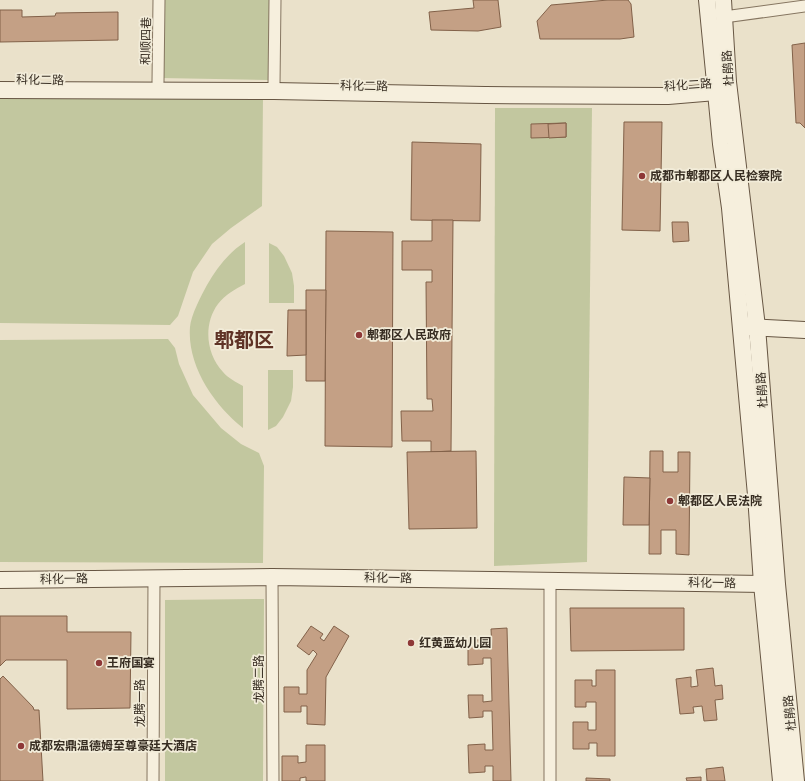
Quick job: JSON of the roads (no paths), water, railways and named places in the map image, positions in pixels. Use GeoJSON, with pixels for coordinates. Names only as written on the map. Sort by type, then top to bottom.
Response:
{"type":"FeatureCollection","features":[{"type":"Feature","properties":{"kind":"street","name":"和顺四巷"},"geometry":{"type":"LineString","coordinates":[[158,82],[159,0]]}},
{"type":"Feature","properties":{"kind":"street"},"geometry":{"type":"LineString","coordinates":[[274,84],[275,0]]}},
{"type":"Feature","properties":{"kind":"street","name":"杜鹃路"},"geometry":{"type":"LineString","coordinates":[[707,0],[757,327],[781,781]]}},
{"type":"Feature","properties":{"kind":"street","name":"杜鹃路"},"geometry":{"type":"LineString","coordinates":[[722,0],[724,17],[719,86],[721,144],[730,208],[741,326],[770,584],[796,781]]}},
{"type":"Feature","properties":{"kind":"street"},"geometry":{"type":"LineString","coordinates":[[724,17],[805,6]]}},
{"type":"Feature","properties":{"kind":"street","name":"科化二路"},"geometry":{"type":"LineString","coordinates":[[0,80],[494,88],[719,86]]}},
{"type":"Feature","properties":{"kind":"street"},"geometry":{"type":"LineString","coordinates":[[0,90],[274,91],[668,96],[719,86]]}},
{"type":"Feature","properties":{"kind":"street"},"geometry":{"type":"LineString","coordinates":[[741,326],[805,330]]}},
{"type":"Feature","properties":{"kind":"street","name":"科化一路"},"geometry":{"type":"LineString","coordinates":[[0,580],[272,577],[770,584]]}},
{"type":"Feature","properties":{"kind":"street","name":"龙腾二路"},"geometry":{"type":"LineString","coordinates":[[272,577],[273,781]]}},
{"type":"Feature","properties":{"kind":"street","name":"龙腾一路"},"geometry":{"type":"LineString","coordinates":[[153,781],[154,578]]}},
{"type":"Feature","properties":{"kind":"street"},"geometry":{"type":"LineString","coordinates":[[550,580],[550,781]]}},
{"type":"Feature","properties":{"kind":"place","name":"成都市郫都区人民检察院"},"geometry":{"type":"Point","coordinates":[642,176]}},
{"type":"Feature","properties":{"kind":"place","name":"郫都区人民政府"},"geometry":{"type":"Point","coordinates":[359,335]}},
{"type":"Feature","properties":{"kind":"place","name":"郫都区人民法院"},"geometry":{"type":"Point","coordinates":[670,501]}},
{"type":"Feature","properties":{"kind":"place","name":"红黄蓝幼儿园"},"geometry":{"type":"Point","coordinates":[411,643]}},
{"type":"Feature","properties":{"kind":"place","name":"王府国宴"},"geometry":{"type":"Point","coordinates":[99,663]}},
{"type":"Feature","properties":{"kind":"place","name":"成都宏鼎温德姆至尊豪廷大酒店"},"geometry":{"type":"Point","coordinates":[21,746]}},
{"type":"Feature","properties":{"kind":"district","name":"郫都区"},"geometry":{"type":"Point","coordinates":[244,340]}}]}
